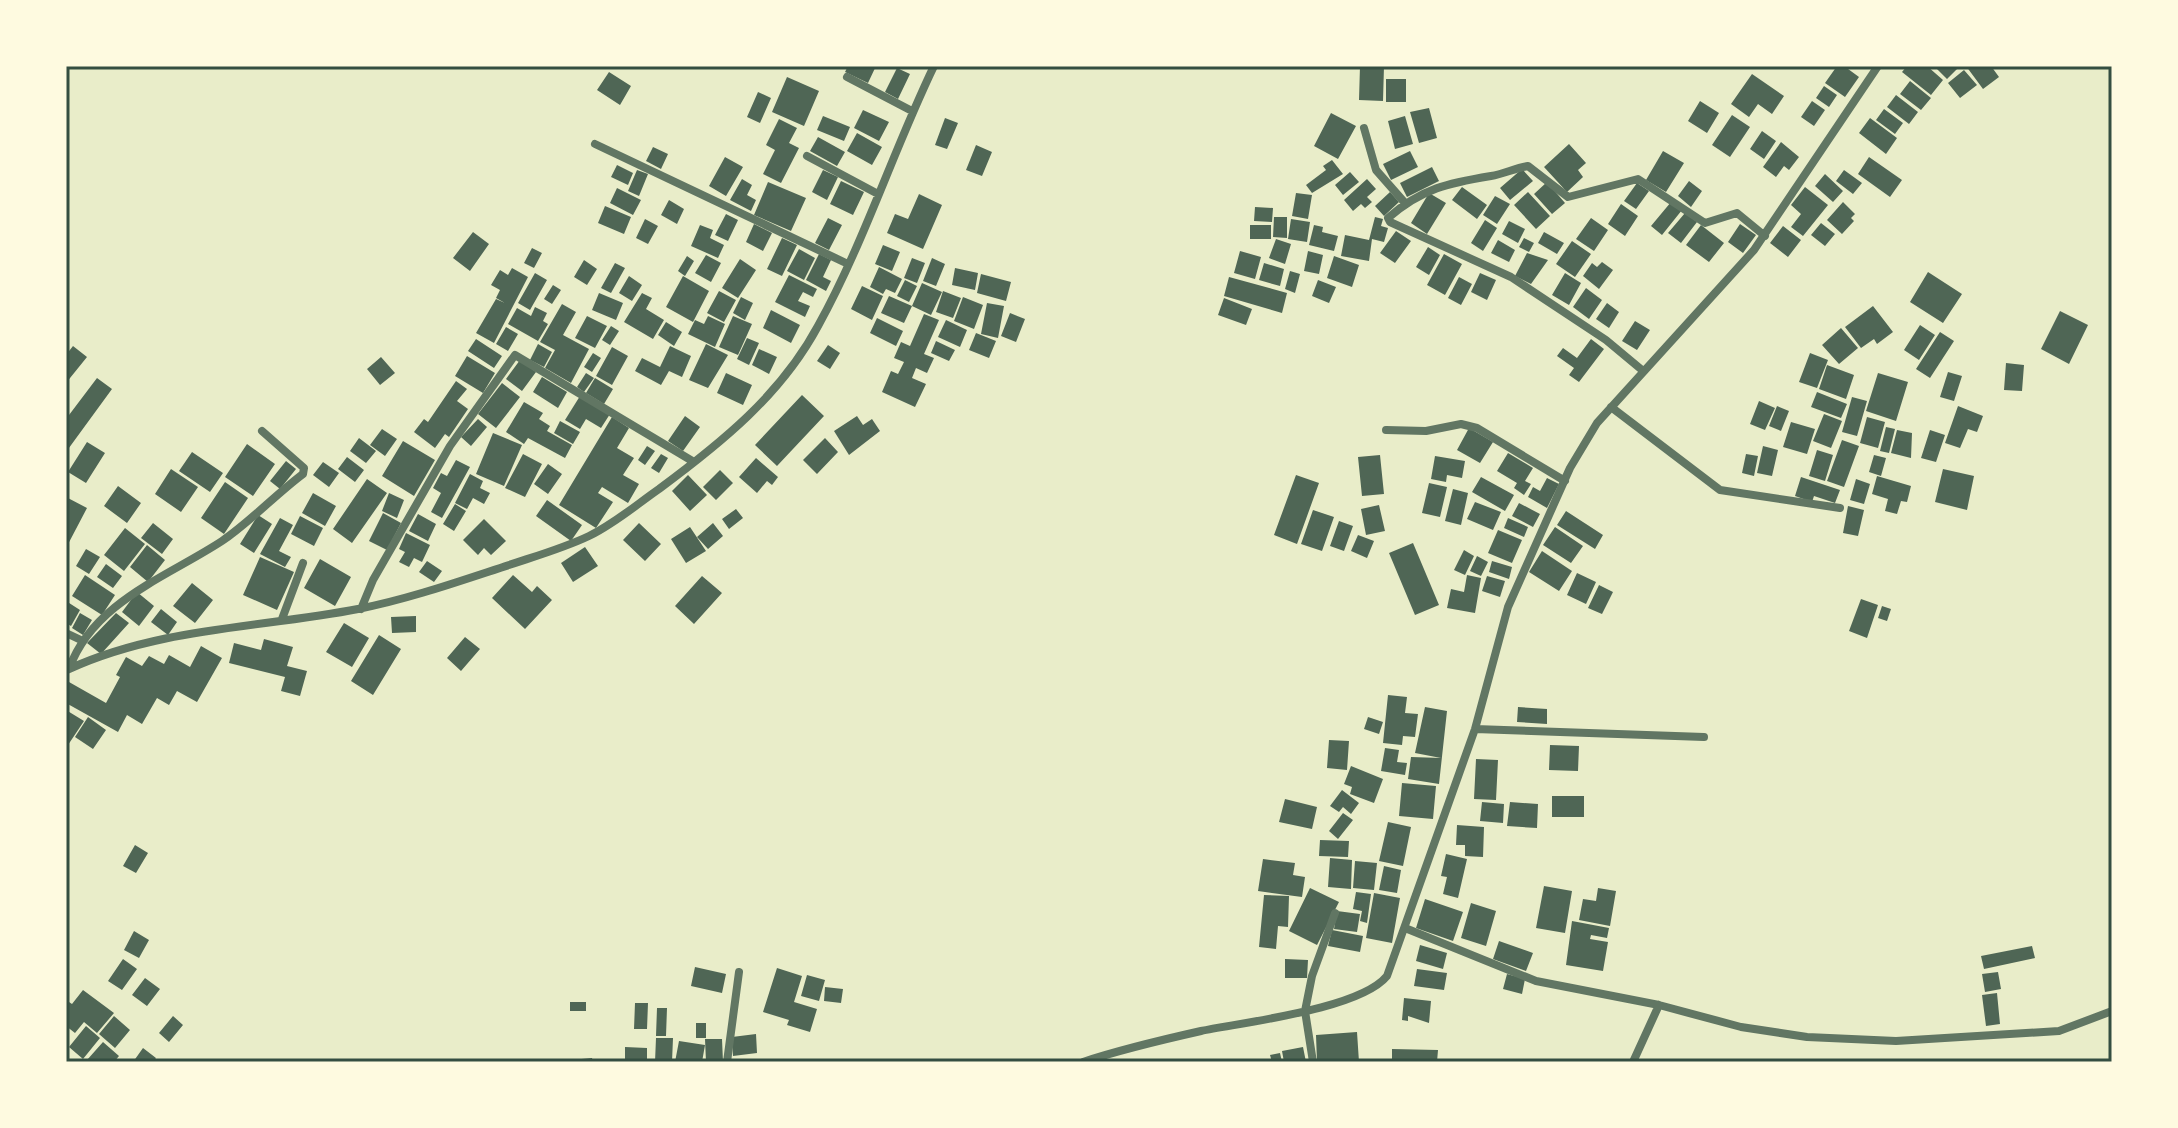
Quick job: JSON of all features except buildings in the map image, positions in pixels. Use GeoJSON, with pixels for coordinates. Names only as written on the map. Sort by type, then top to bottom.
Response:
{"type":"FeatureCollection","features":[{"type":"Feature","properties":{"kind":"street"},"geometry":{"type":"LineString","coordinates":[[68,671],[105,654],[193,632],[361,609],[444,587],[589,536],[729,435],[789,371],[818,327],[848,264],[934,66]]}},
{"type":"Feature","properties":{"kind":"street"},"geometry":{"type":"LineString","coordinates":[[1083,1062],[1124,1048],[1305,1011],[1383,982],[1475,729],[1508,607],[1565,481],[1597,423],[1765,236],[1878,66]]}},
{"type":"Feature","properties":{"kind":"street"},"geometry":{"type":"LineString","coordinates":[[847,77],[912,111]]}},
{"type":"Feature","properties":{"kind":"street"},"geometry":{"type":"LineString","coordinates":[[1364,128],[1373,165],[1405,203]]}},
{"type":"Feature","properties":{"kind":"street"},"geometry":{"type":"LineString","coordinates":[[595,144],[848,264]]}},
{"type":"Feature","properties":{"kind":"street"},"geometry":{"type":"LineString","coordinates":[[807,156],[878,194]]}},
{"type":"Feature","properties":{"kind":"street"},"geometry":{"type":"LineString","coordinates":[[1642,370],[1606,340],[1501,271],[1389,222],[1388,218],[1405,203],[1462,179],[1491,176],[1528,166],[1568,197],[1638,179],[1705,223],[1737,213],[1765,236]]}},
{"type":"Feature","properties":{"kind":"street"},"geometry":{"type":"LineString","coordinates":[[361,609],[373,580],[450,446],[517,354],[694,462]]}},
{"type":"Feature","properties":{"kind":"street"},"geometry":{"type":"LineString","coordinates":[[1611,407],[1720,490],[1840,508]]}},
{"type":"Feature","properties":{"kind":"street"},"geometry":{"type":"LineString","coordinates":[[1386,430],[1426,431],[1461,424],[1477,428],[1565,481]]}},
{"type":"Feature","properties":{"kind":"street"},"geometry":{"type":"LineString","coordinates":[[68,671],[83,641],[128,596],[224,539],[303,474],[304,468],[262,431]]}},
{"type":"Feature","properties":{"kind":"street"},"geometry":{"type":"LineString","coordinates":[[282,619],[303,563]]}},
{"type":"Feature","properties":{"kind":"street"},"geometry":{"type":"LineString","coordinates":[[66,633],[83,641]]}},
{"type":"Feature","properties":{"kind":"street"},"geometry":{"type":"LineString","coordinates":[[1475,729],[1704,737]]}},
{"type":"Feature","properties":{"kind":"street"},"geometry":{"type":"LineString","coordinates":[[1313,1062],[1305,1011],[1312,976],[1335,913]]}},
{"type":"Feature","properties":{"kind":"street"},"geometry":{"type":"LineString","coordinates":[[1405,928],[1536,981],[1659,1005],[1741,1027],[1807,1037],[1896,1041],[2070,1029],[2112,1011]]}},
{"type":"Feature","properties":{"kind":"street"},"geometry":{"type":"LineString","coordinates":[[727,1062],[739,972]]}},
{"type":"Feature","properties":{"kind":"street"},"geometry":{"type":"LineString","coordinates":[[1633,1062],[1659,1005]]}}]}
